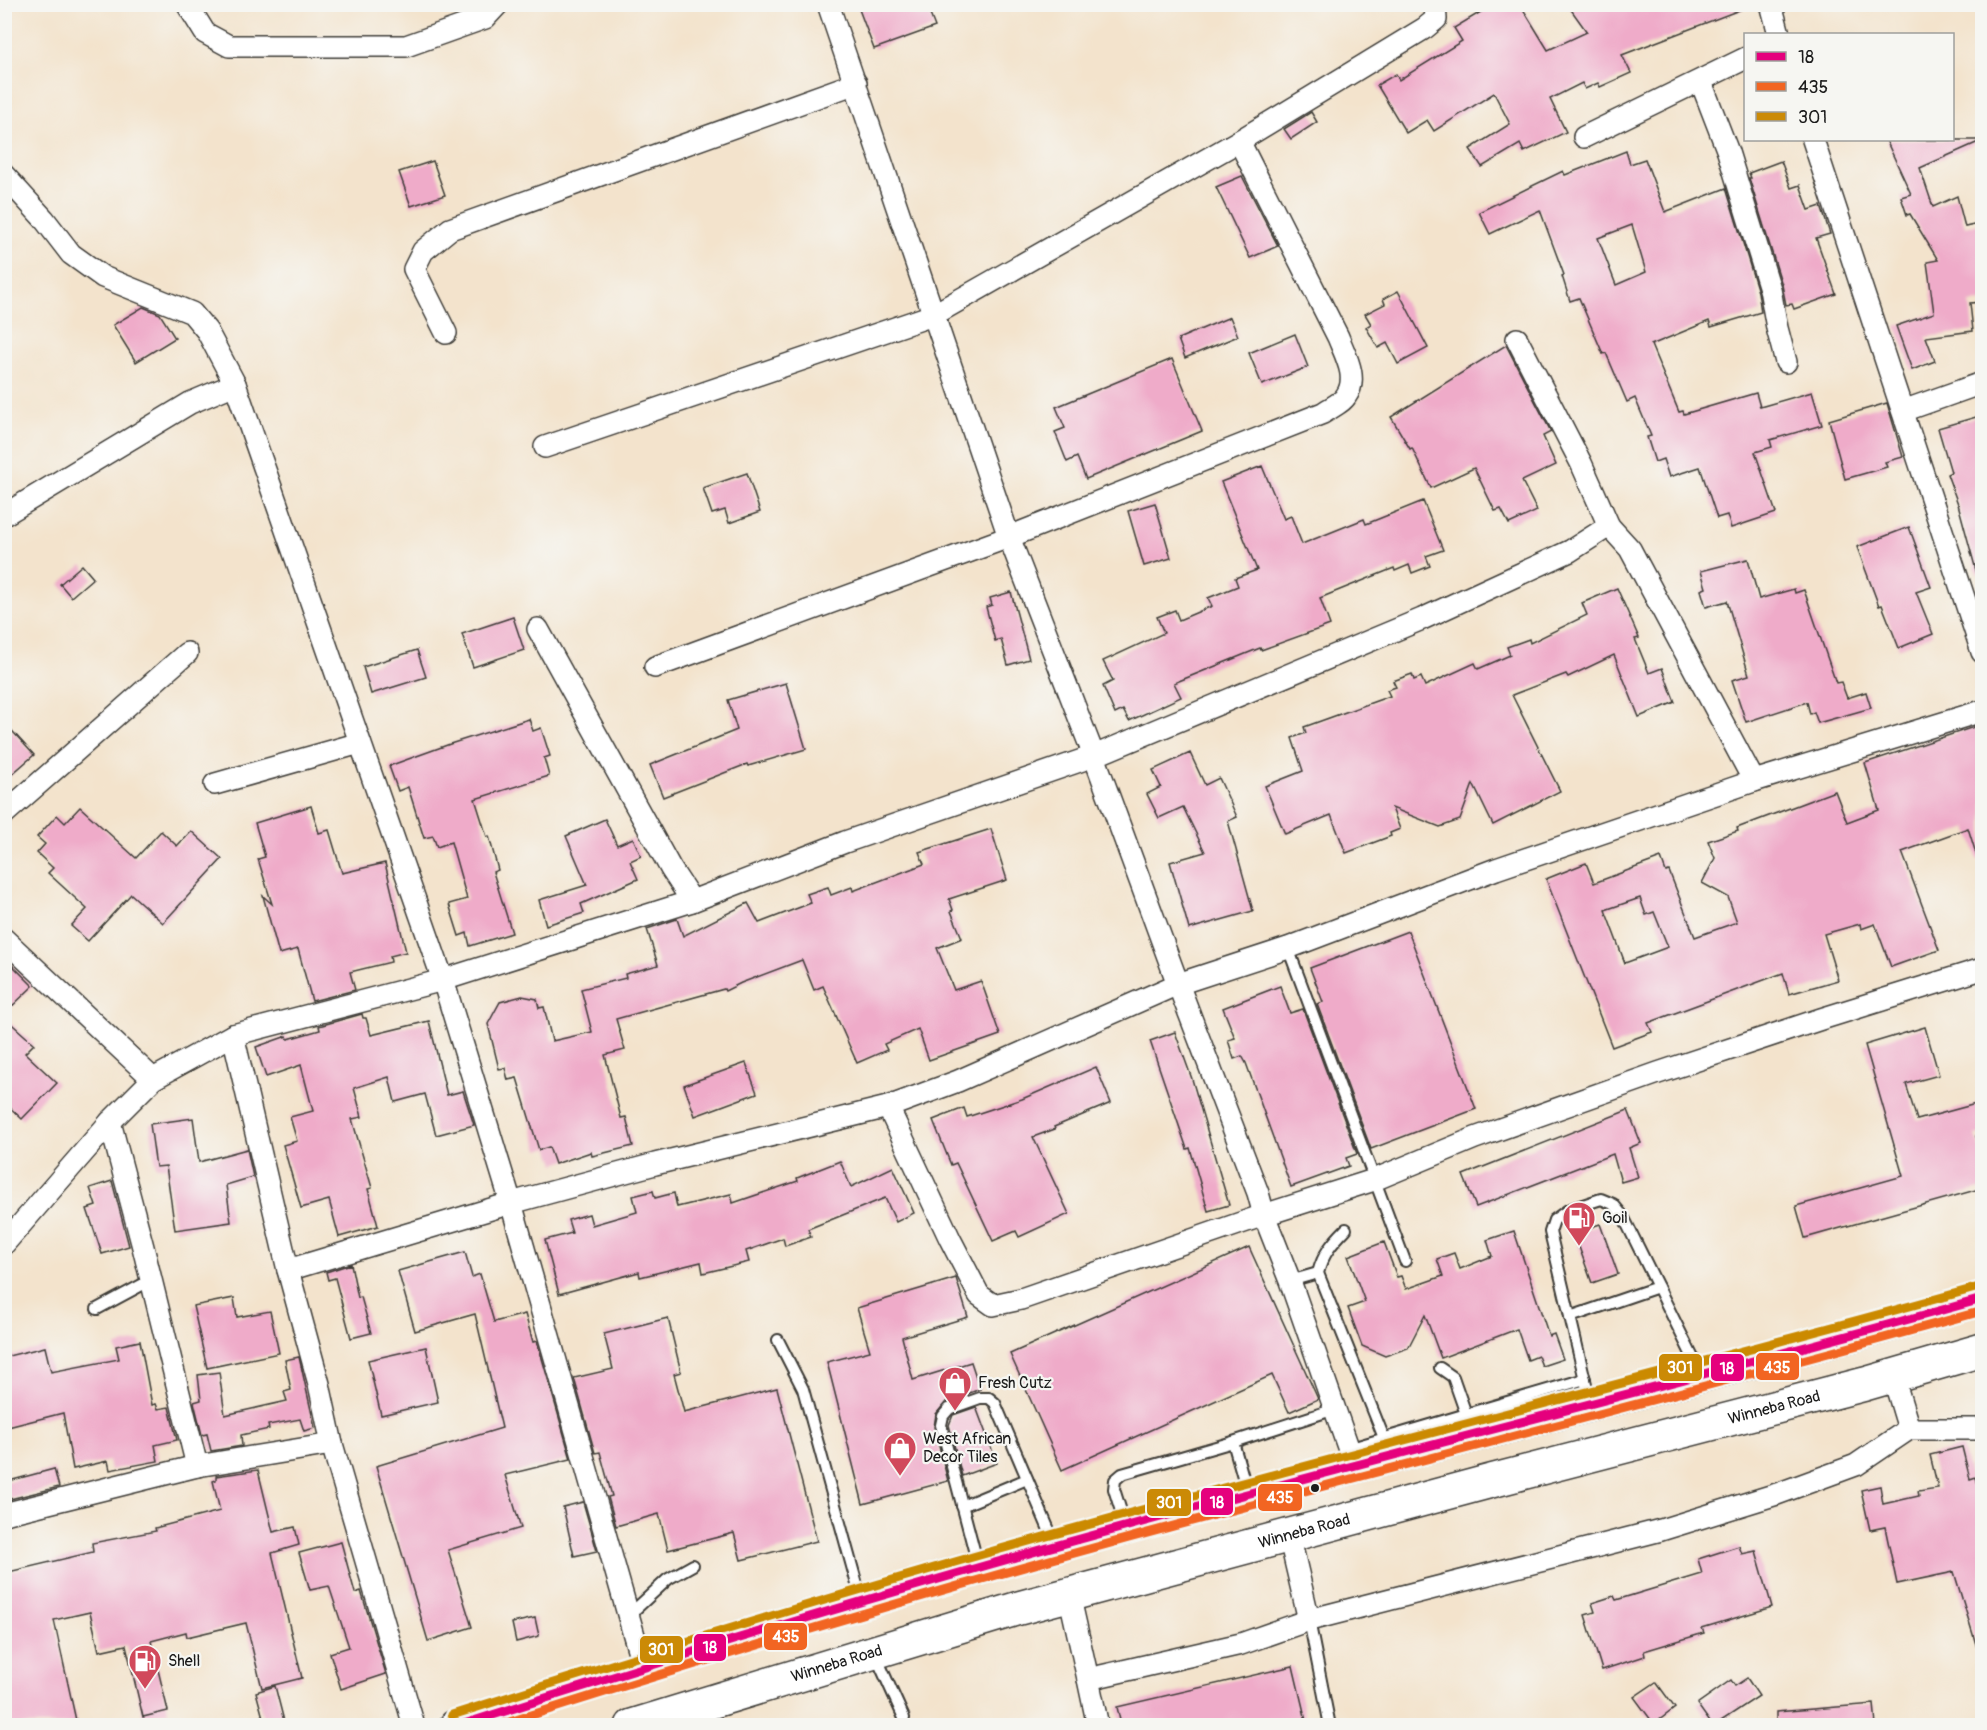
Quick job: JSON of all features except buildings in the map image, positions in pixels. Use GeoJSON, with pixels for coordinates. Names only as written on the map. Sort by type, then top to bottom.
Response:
{"type":"FeatureCollection","features":[{"type":"Feature","properties":{"kind":"highway"},"geometry":{"type":"LineString","coordinates":[[456,1725],[643,1666],[979,1568],[1248,1495],[1352,1458],[1588,1392],[1715,1371],[1983,1299]]}},
{"type":"Feature","properties":{"kind":"highway"},"geometry":{"type":"LineString","coordinates":[[1879,1380],[1872,1362],[1881,1346],[1903,1322]]}},
{"type":"Feature","properties":{"kind":"highway","name":"Winneba Road"},"geometry":{"type":"LineString","coordinates":[[632,1725],[1069,1594],[1879,1380],[1983,1350]]}},
{"type":"Feature","properties":{"kind":"highway"},"geometry":{"type":"LineString","coordinates":[[1682,1432],[1700,1419],[1717,1399],[1715,1371]]}},
{"type":"Feature","properties":{"kind":"street"},"geometry":{"type":"LineString","coordinates":[[187,4],[205,33],[229,46],[406,46],[485,18],[498,4]]}},
{"type":"Feature","properties":{"kind":"street"},"geometry":{"type":"LineString","coordinates":[[828,4],[1009,537],[1258,1193],[1352,1458]]}},
{"type":"Feature","properties":{"kind":"street"},"geometry":{"type":"LineString","coordinates":[[545,447],[933,315],[1239,141],[1425,28],[1436,19],[1435,4]]}},
{"type":"Feature","properties":{"kind":"street"},"geometry":{"type":"LineString","coordinates":[[1771,4],[1779,33]]}},
{"type":"Feature","properties":{"kind":"street"},"geometry":{"type":"LineString","coordinates":[[1584,137],[1744,59]]}},
{"type":"Feature","properties":{"kind":"street"},"geometry":{"type":"LineString","coordinates":[[1701,82],[1728,152],[1770,289],[1786,363]]}},
{"type":"Feature","properties":{"kind":"street"},"geometry":{"type":"LineString","coordinates":[[446,333],[414,269],[423,250],[450,229],[856,83]]}},
{"type":"Feature","properties":{"kind":"street"},"geometry":{"type":"LineString","coordinates":[[655,667],[1009,537],[1323,413],[1346,398],[1352,382],[1349,366],[1338,337],[1239,141]]}},
{"type":"Feature","properties":{"kind":"street"},"geometry":{"type":"LineString","coordinates":[[1814,141],[1983,652]]}},
{"type":"Feature","properties":{"kind":"street"},"geometry":{"type":"LineString","coordinates":[[4,175],[44,219],[71,254],[102,277],[192,313],[207,331],[235,384],[443,980],[511,1203],[643,1666]]}},
{"type":"Feature","properties":{"kind":"street"},"geometry":{"type":"LineString","coordinates":[[1517,339],[1581,463],[1609,526],[1630,549],[1754,781]]}},
{"type":"Feature","properties":{"kind":"street"},"geometry":{"type":"LineString","coordinates":[[1903,411],[1983,383]]}},
{"type":"Feature","properties":{"kind":"street"},"geometry":{"type":"LineString","coordinates":[[4,515],[190,403],[235,384]]}},
{"type":"Feature","properties":{"kind":"street"},"geometry":{"type":"LineString","coordinates":[[4,1244],[110,1122],[153,1079],[233,1035],[443,980],[692,901],[845,842],[1094,756],[1422,619],[1570,551],[1609,526]]}},
{"type":"Feature","properties":{"kind":"street"},"geometry":{"type":"LineString","coordinates":[[538,629],[671,869],[692,901]]}},
{"type":"Feature","properties":{"kind":"street"},"geometry":{"type":"LineString","coordinates":[[4,814],[187,653]]}},
{"type":"Feature","properties":{"kind":"street"},"geometry":{"type":"LineString","coordinates":[[288,1270],[511,1203],[655,1164],[888,1107],[958,1081],[1178,984],[1288,948],[1496,869],[1754,781],[1983,711]]}},
{"type":"Feature","properties":{"kind":"street"},"geometry":{"type":"LineString","coordinates":[[215,784],[360,743]]}},
{"type":"Feature","properties":{"kind":"street"},"geometry":{"type":"LineString","coordinates":[[4,939],[153,1079]]}},
{"type":"Feature","properties":{"kind":"street"},"geometry":{"type":"LineString","coordinates":[[888,1107],[979,1295],[993,1305],[1021,1299],[1264,1215],[1374,1180],[1474,1138],[1658,1073],[1983,969]]}},
{"type":"Feature","properties":{"kind":"street"},"geometry":{"type":"LineString","coordinates":[[233,1035],[288,1270],[319,1384],[332,1444],[414,1725]]}},
{"type":"Feature","properties":{"kind":"street"},"geometry":{"type":"LineString","coordinates":[[110,1122],[197,1466]]}},
{"type":"Feature","properties":{"kind":"street"},"geometry":{"type":"LineString","coordinates":[[1879,1380],[1909,1429]]}},
{"type":"Feature","properties":{"kind":"street"},"geometry":{"type":"LineString","coordinates":[[1088,1679],[1241,1644],[1310,1620],[1661,1530],[1778,1494],[1856,1465],[1909,1429],[1983,1429]]}},
{"type":"Feature","properties":{"kind":"street"},"geometry":{"type":"LineString","coordinates":[[4,1515],[197,1466],[332,1444]]}},
{"type":"Feature","properties":{"kind":"street"},"geometry":{"type":"LineString","coordinates":[[1289,1535],[1310,1620]]}},
{"type":"Feature","properties":{"kind":"street"},"geometry":{"type":"LineString","coordinates":[[1069,1594],[1098,1725]]}},
{"type":"Feature","properties":{"kind":"lane"},"geometry":{"type":"LineString","coordinates":[[1288,948],[1405,1261]]}},
{"type":"Feature","properties":{"kind":"lane"},"geometry":{"type":"LineString","coordinates":[[1352,1458],[1384,1438],[1466,1414],[1588,1392],[1550,1232],[1554,1220],[1568,1210],[1601,1199],[1613,1204],[1623,1216],[1658,1287],[1715,1371]]}},
{"type":"Feature","properties":{"kind":"lane"},"geometry":{"type":"LineString","coordinates":[[1346,1229],[1323,1256],[1318,1273],[1384,1438]]}},
{"type":"Feature","properties":{"kind":"lane"},"geometry":{"type":"LineString","coordinates":[[1290,1281],[1318,1273]]}},
{"type":"Feature","properties":{"kind":"lane"},"geometry":{"type":"LineString","coordinates":[[97,1309],[151,1280]]}},
{"type":"Feature","properties":{"kind":"lane"},"geometry":{"type":"LineString","coordinates":[[1570,1317],[1658,1287]]}},
{"type":"Feature","properties":{"kind":"lane"},"geometry":{"type":"LineString","coordinates":[[778,1340],[803,1389],[862,1602]]}},
{"type":"Feature","properties":{"kind":"lane"},"geometry":{"type":"LineString","coordinates":[[1440,1368],[1453,1377],[1466,1414]]}},
{"type":"Feature","properties":{"kind":"lane"},"geometry":{"type":"LineString","coordinates":[[979,1568],[941,1425],[943,1416],[949,1409],[980,1398],[988,1398],[995,1403],[1056,1547]]}},
{"type":"Feature","properties":{"kind":"lane"},"geometry":{"type":"LineString","coordinates":[[1126,1527],[1114,1489],[1115,1480],[1122,1474],[1335,1409]]}},
{"type":"Feature","properties":{"kind":"lane"},"geometry":{"type":"LineString","coordinates":[[1233,1442],[1248,1495]]}},
{"type":"Feature","properties":{"kind":"lane"},"geometry":{"type":"LineString","coordinates":[[962,1506],[1027,1479]]}},
{"type":"Feature","properties":{"kind":"lane"},"geometry":{"type":"LineString","coordinates":[[628,1616],[669,1579],[693,1565]]}},
{"type":"Feature","properties":{"kind":"lane"},"geometry":{"type":"LineString","coordinates":[[1310,1620],[1330,1725]]}},
{"type":"Feature","properties":{"kind":"lane"},"geometry":{"type":"LineString","coordinates":[[874,1651],[904,1718]]}},
{"type":"Feature","properties":{"kind":"transit line","name":"301"},"geometry":{"type":"LineString","coordinates":[[452,1715],[745,1624],[1040,1538],[1979,1287]]}},
{"type":"Feature","properties":{"kind":"transit line","name":"18"},"geometry":{"type":"LineString","coordinates":[[458,1726],[750,1635],[1044,1549],[1982,1299]]}},
{"type":"Feature","properties":{"kind":"transit line","name":"435"},"geometry":{"type":"LineString","coordinates":[[497,1726],[970,1582],[1982,1311]]}},
{"type":"Feature","properties":{"kind":"place","name":"Goil"},"geometry":{"type":"Point","coordinates":[1579,1247]}},
{"type":"Feature","properties":{"kind":"place","name":"Fresh Cutz"},"geometry":{"type":"Point","coordinates":[955,1412]}},
{"type":"Feature","properties":{"kind":"place","name":"West African Decor Tiles"},"geometry":{"type":"Point","coordinates":[900,1477]}},
{"type":"Feature","properties":{"kind":"place","name":"Shell"},"geometry":{"type":"Point","coordinates":[145,1690]}}]}
